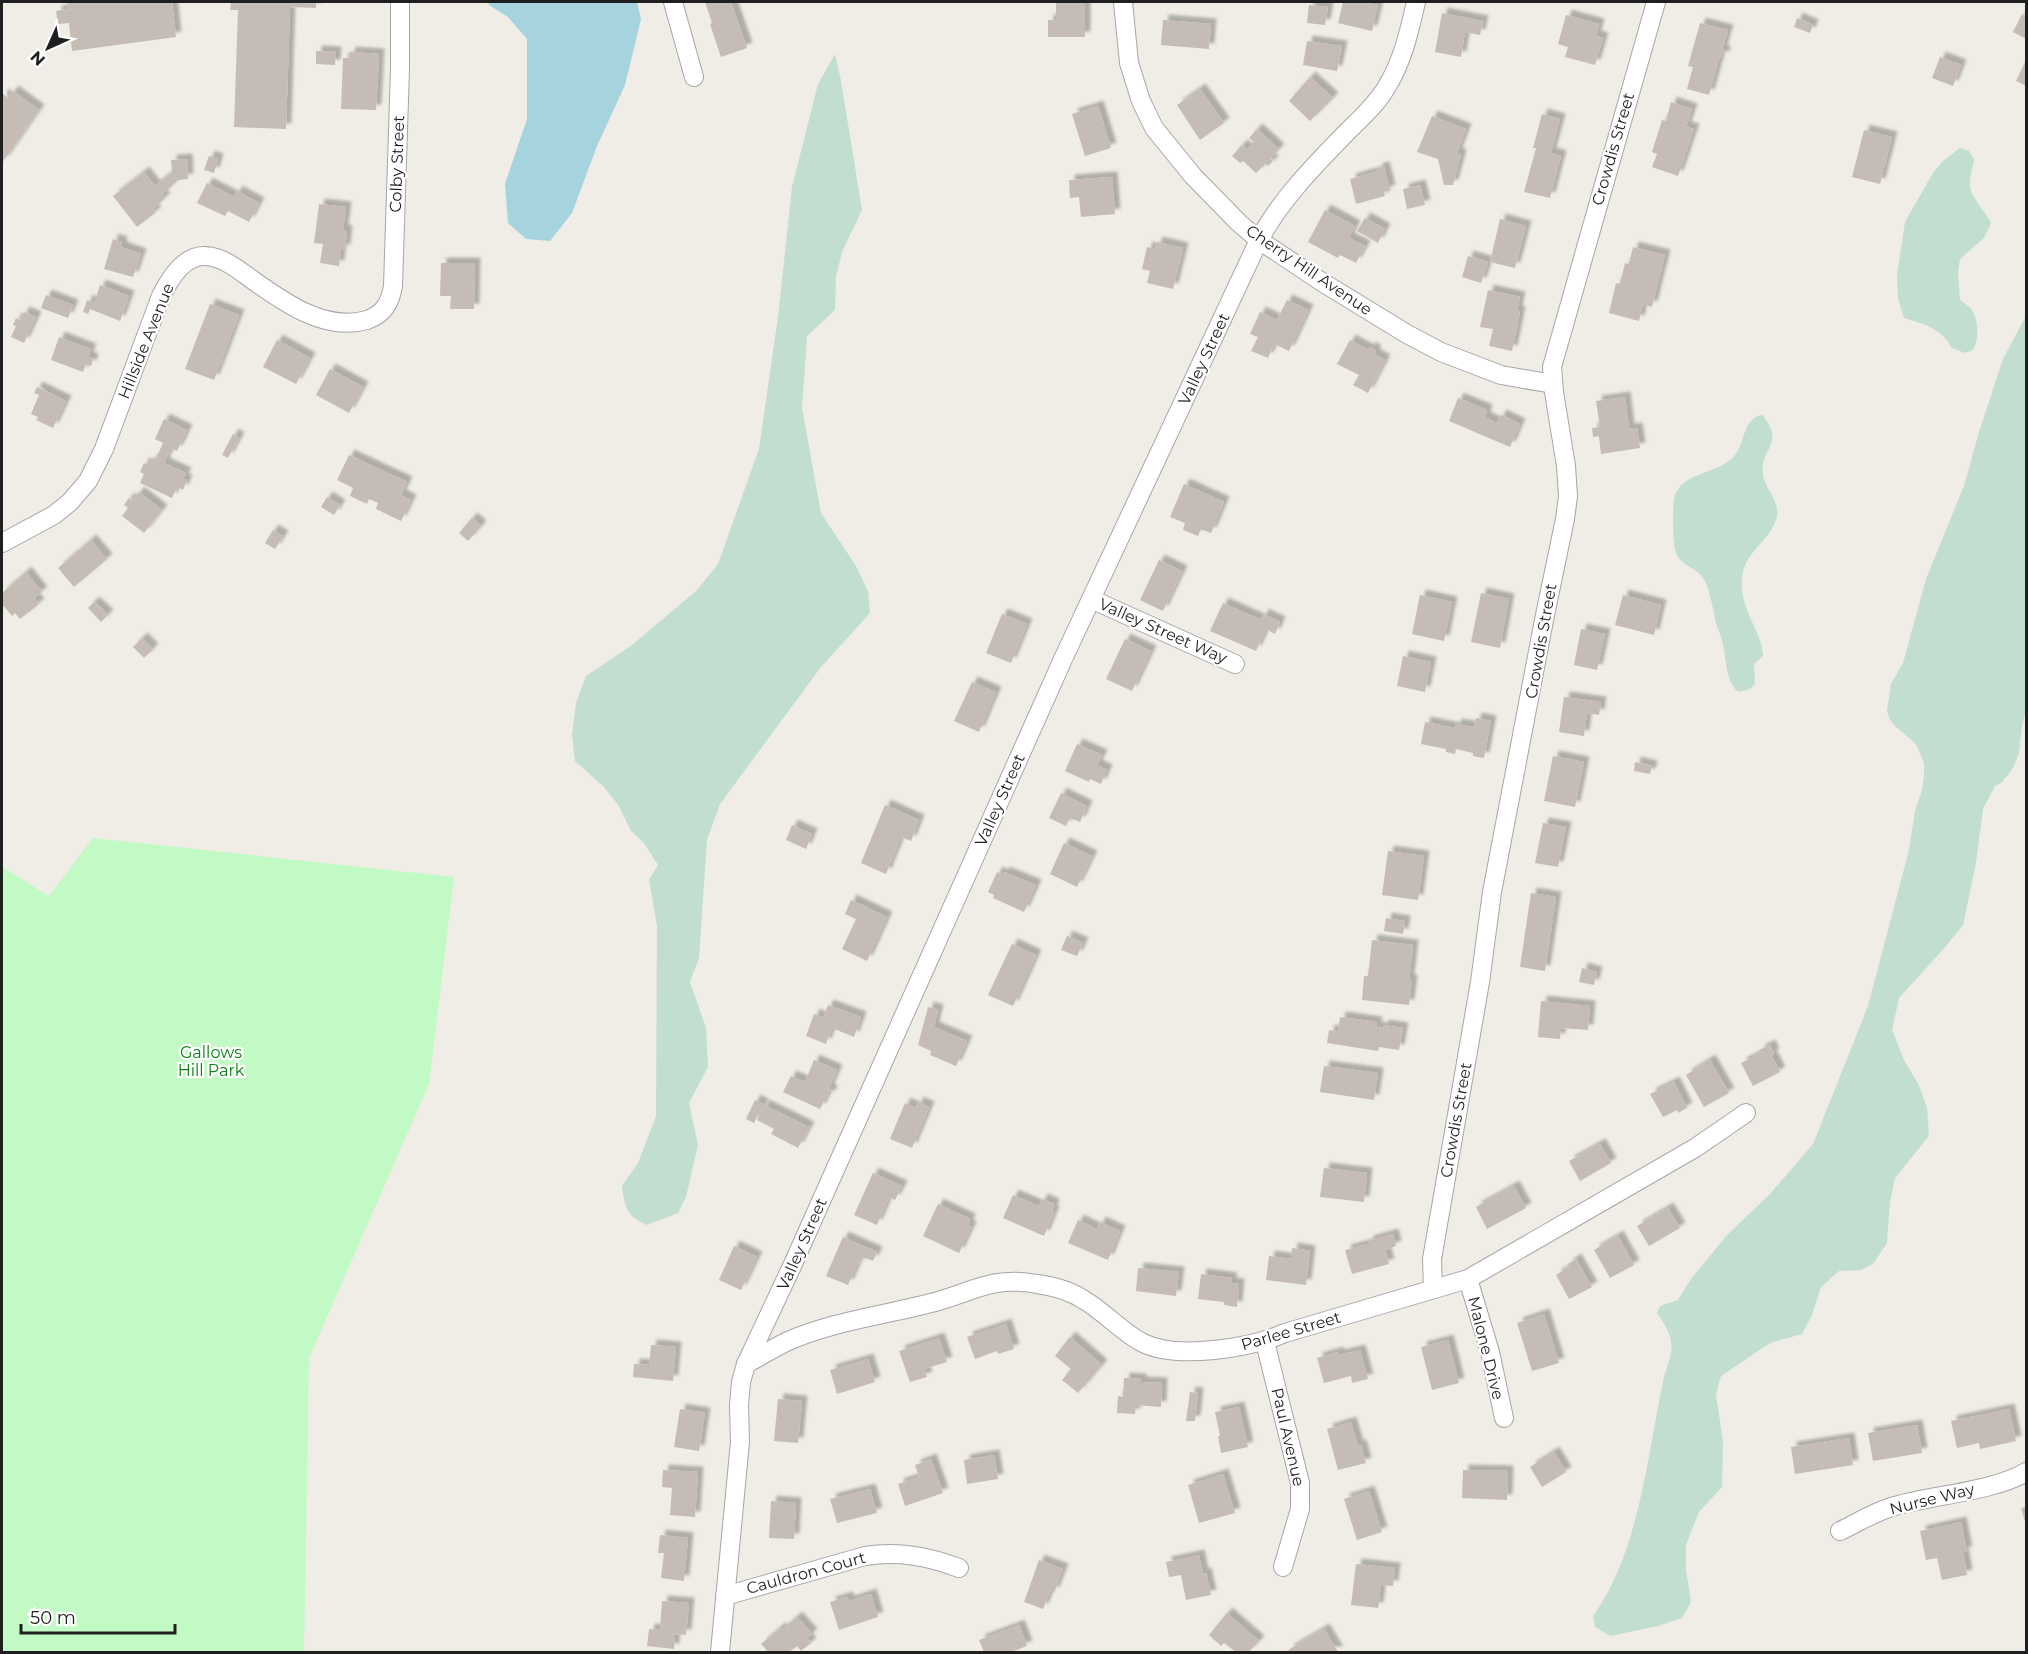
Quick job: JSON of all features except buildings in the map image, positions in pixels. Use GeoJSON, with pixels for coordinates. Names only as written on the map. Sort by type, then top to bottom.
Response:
{"type":"FeatureCollection","features":[{"type":"Feature","properties":{"kind":"street","name":"Colby Street"},"geometry":{"type":"LineString","coordinates":[[373,318],[389,304],[393,286],[400,2]]}},
{"type":"Feature","properties":{"kind":"street"},"geometry":{"type":"LineString","coordinates":[[673,2],[694,77]]}},
{"type":"Feature","properties":{"kind":"street","name":"Cherry Hill Avenue"},"geometry":{"type":"LineString","coordinates":[[1123,2],[1130,63],[1141,100],[1154,128],[1192,176],[1239,223],[1259,240],[1322,282],[1441,352],[1502,375],[1553,384]]}},
{"type":"Feature","properties":{"kind":"street","name":"Valley Street"},"geometry":{"type":"LineString","coordinates":[[720,1653],[740,1442],[740,1394],[746,1364],[1091,599],[1259,240],[1269,220],[1304,177],[1372,107],[1385,90],[1402,56],[1416,2]]}},
{"type":"Feature","properties":{"kind":"street","name":"Crowdis Street"},"geometry":{"type":"LineString","coordinates":[[1433,1289],[1432,1259],[1480,982],[1492,892],[1568,496],[1552,367],[1656,2]]}},
{"type":"Feature","properties":{"kind":"street","name":"Hillside Avenue"},"geometry":{"type":"LineString","coordinates":[[2,543],[54,515],[70,502],[88,481],[104,449],[161,296],[169,280],[180,267],[191,259],[205,255],[221,260],[235,267],[286,303],[325,320],[360,322],[373,318]]}},
{"type":"Feature","properties":{"kind":"street","name":"Valley Street Way"},"geometry":{"type":"LineString","coordinates":[[1091,599],[1234,664]]}},
{"type":"Feature","properties":{"kind":"street","name":"Parlee Street"},"geometry":{"type":"LineString","coordinates":[[746,1364],[786,1342],[823,1329],[938,1301],[990,1283],[1010,1282],[1036,1284],[1063,1290],[1083,1298],[1135,1338],[1158,1348],[1198,1350],[1265,1342],[1468,1279],[1695,1148],[1746,1113]]}},
{"type":"Feature","properties":{"kind":"street","name":"Malone Drive"},"geometry":{"type":"LineString","coordinates":[[1468,1279],[1490,1352],[1503,1418]]}},
{"type":"Feature","properties":{"kind":"street","name":"Paul Avenue"},"geometry":{"type":"LineString","coordinates":[[1265,1342],[1300,1483],[1300,1509],[1283,1567]]}},
{"type":"Feature","properties":{"kind":"street","name":"Nurse Way"},"geometry":{"type":"LineString","coordinates":[[1839,1531],[1892,1506],[1989,1485],[2018,1477],[2026,1472]]}},
{"type":"Feature","properties":{"kind":"street","name":"Cauldron Court"},"geometry":{"type":"LineString","coordinates":[[724,1596],[882,1553],[920,1556],[959,1568]]}},
{"type":"Feature","properties":{"kind":"green space"},"geometry":{"type":"Polygon","coordinates":[[[835,54],[862,210],[842,252],[836,277],[835,310],[807,336],[802,408],[821,513],[856,566],[868,591],[870,613],[821,667],[720,804],[707,840],[699,958],[690,982],[706,1028],[708,1067],[689,1103],[698,1145],[686,1197],[678,1213],[647,1225],[631,1215],[624,1200],[622,1186],[638,1163],[656,1116],[657,926],[649,880],[658,865],[644,843],[631,831],[619,806],[604,787],[575,761],[572,735],[576,703],[586,676],[632,645],[696,591],[718,564],[759,449],[778,317],[792,187],[818,84],[835,54]]]}},
{"type":"Feature","properties":{"kind":"green space"},"geometry":{"type":"Polygon","coordinates":[[[1960,148],[1969,151],[1974,159],[1970,189],[1991,223],[1984,238],[1960,259],[1958,273],[1960,300],[1972,310],[1977,330],[1973,350],[1965,353],[1952,348],[1937,331],[1904,318],[1898,299],[1897,275],[1905,222],[1933,173],[1943,161],[1960,148]]]}},
{"type":"Feature","properties":{"kind":"green space"},"geometry":{"type":"Polygon","coordinates":[[[2026,316],[2026,710],[2019,753],[2013,768],[2002,782],[1995,786],[1983,809],[1976,863],[1963,925],[1899,998],[1892,1030],[1904,1060],[1919,1085],[1927,1108],[1929,1136],[1895,1178],[1890,1202],[1887,1243],[1873,1264],[1861,1270],[1839,1271],[1821,1287],[1812,1315],[1802,1334],[1770,1343],[1721,1376],[1716,1394],[1723,1442],[1722,1487],[1699,1512],[1686,1545],[1686,1570],[1691,1602],[1682,1618],[1658,1626],[1610,1636],[1595,1627],[1593,1616],[1622,1562],[1640,1501],[1671,1351],[1668,1330],[1657,1313],[1660,1306],[1678,1300],[1691,1279],[1727,1235],[1770,1194],[1813,1144],[1868,1006],[1909,850],[1915,811],[1924,777],[1924,763],[1916,744],[1889,718],[1887,710],[1891,684],[1903,663],[1926,579],[1964,486],[2003,359],[2026,316]]]}},
{"type":"Feature","properties":{"kind":"green space"},"geometry":{"type":"Polygon","coordinates":[[[1762,415],[1772,433],[1772,440],[1763,465],[1763,474],[1777,507],[1777,513],[1768,535],[1747,561],[1742,578],[1744,600],[1759,637],[1763,656],[1754,664],[1755,684],[1750,689],[1738,692],[1729,676],[1706,583],[1699,574],[1683,563],[1675,550],[1673,508],[1675,495],[1680,487],[1686,481],[1721,466],[1735,455],[1751,421],[1762,415]]]}},
{"type":"Feature","properties":{"kind":"green space","name":"Gallows Hill Park"},"geometry":{"type":"Polygon","coordinates":[[[93,838],[454,877],[429,1084],[309,1358],[304,1652],[2,1652],[2,867],[49,896],[93,838]]]}},
{"type":"Feature","properties":{"kind":"water"},"geometry":{"type":"Polygon","coordinates":[[[488,2],[637,2],[641,19],[625,85],[597,146],[572,213],[550,241],[526,239],[508,223],[505,184],[527,119],[527,39],[508,17],[488,2]]]}}]}
